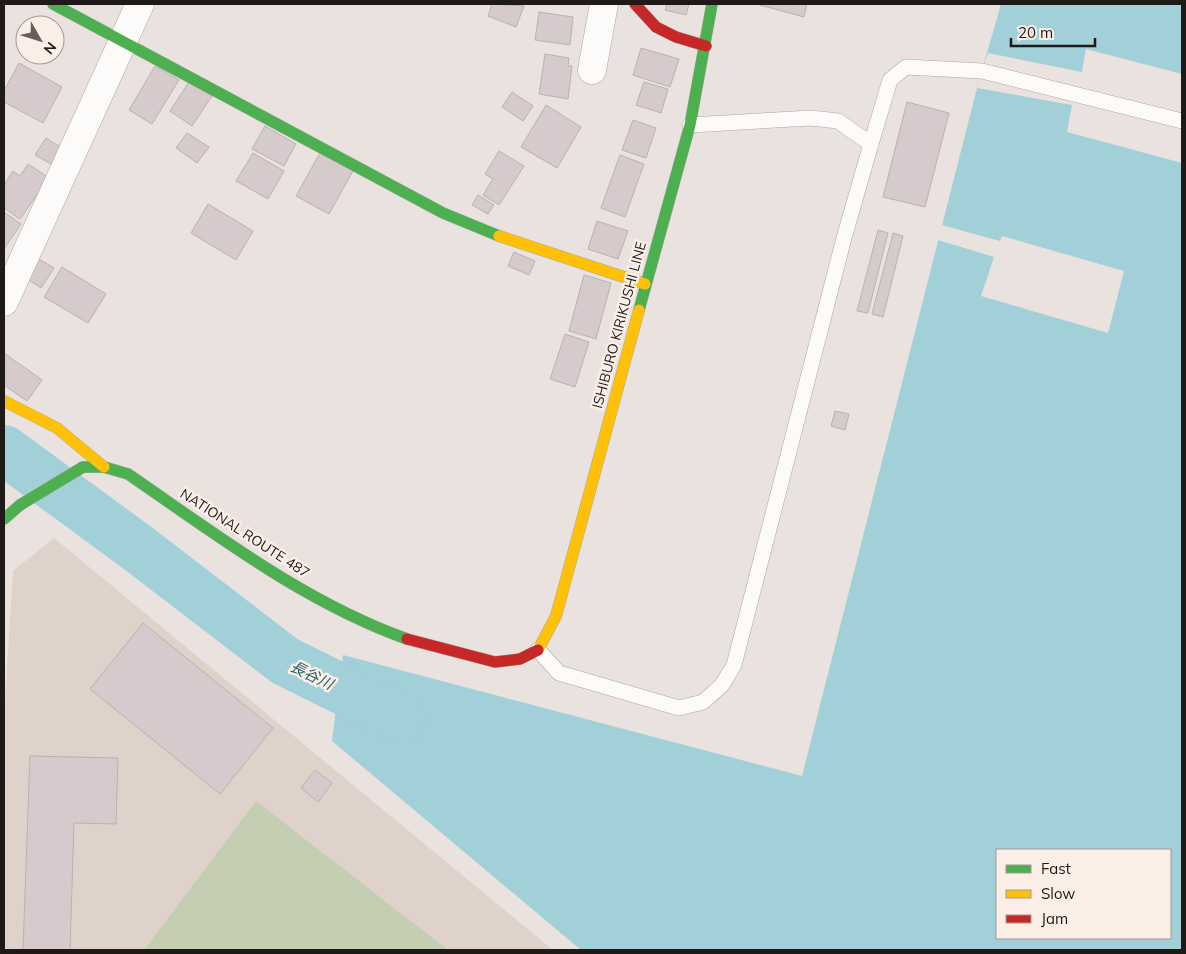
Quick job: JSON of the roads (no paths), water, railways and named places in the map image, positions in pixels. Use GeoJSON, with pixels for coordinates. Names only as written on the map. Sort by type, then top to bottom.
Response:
{"type":"FeatureCollection","features":[{"type":"Feature","properties":{"kind":"main road"},"geometry":{"type":"LineString","coordinates":[[53,4],[443,213],[520,245],[645,284]]}},
{"type":"Feature","properties":{"kind":"main road"},"geometry":{"type":"LineString","coordinates":[[635,4],[656,27],[676,37],[706,46]]}},
{"type":"Feature","properties":{"kind":"main road","name":"ISHIBURO KIRIKUSHI LINE"},"geometry":{"type":"LineString","coordinates":[[538,650],[548,635],[556,616],[645,284],[690,125],[706,46],[712,4]]}},
{"type":"Feature","properties":{"kind":"main road"},"geometry":{"type":"LineString","coordinates":[[4,402],[57,428],[104,467]]}},
{"type":"Feature","properties":{"kind":"main road","name":"NATIONAL ROUTE 487"},"geometry":{"type":"LineString","coordinates":[[4,519],[20,506],[83,467],[104,467],[128,474],[273,574],[337,608],[405,638],[462,655],[495,662],[520,659],[538,650]]}},
{"type":"Feature","properties":{"kind":"street"},"geometry":{"type":"LineString","coordinates":[[4,302],[140,4]]}},
{"type":"Feature","properties":{"kind":"street"},"geometry":{"type":"LineString","coordinates":[[592,70],[604,4]]}},
{"type":"Feature","properties":{"kind":"lane"},"geometry":{"type":"LineString","coordinates":[[538,650],[559,673],[679,708],[703,702],[722,686],[734,664],[841,248],[890,80],[906,67],[982,71],[1182,121]]}},
{"type":"Feature","properties":{"kind":"lane"},"geometry":{"type":"LineString","coordinates":[[690,125],[811,118],[838,121],[871,144]]}},
{"type":"Feature","properties":{"kind":"water"},"geometry":{"type":"Polygon","coordinates":[[[1001,4],[1182,4],[1182,950],[581,950],[332,741],[343,655],[802,776],[977,88],[1001,4]]]}},
{"type":"Feature","properties":{"kind":"waterway","name":"長谷川"},"geometry":{"type":"LineString","coordinates":[[4,450],[135,546],[285,661],[400,718]]}}]}
